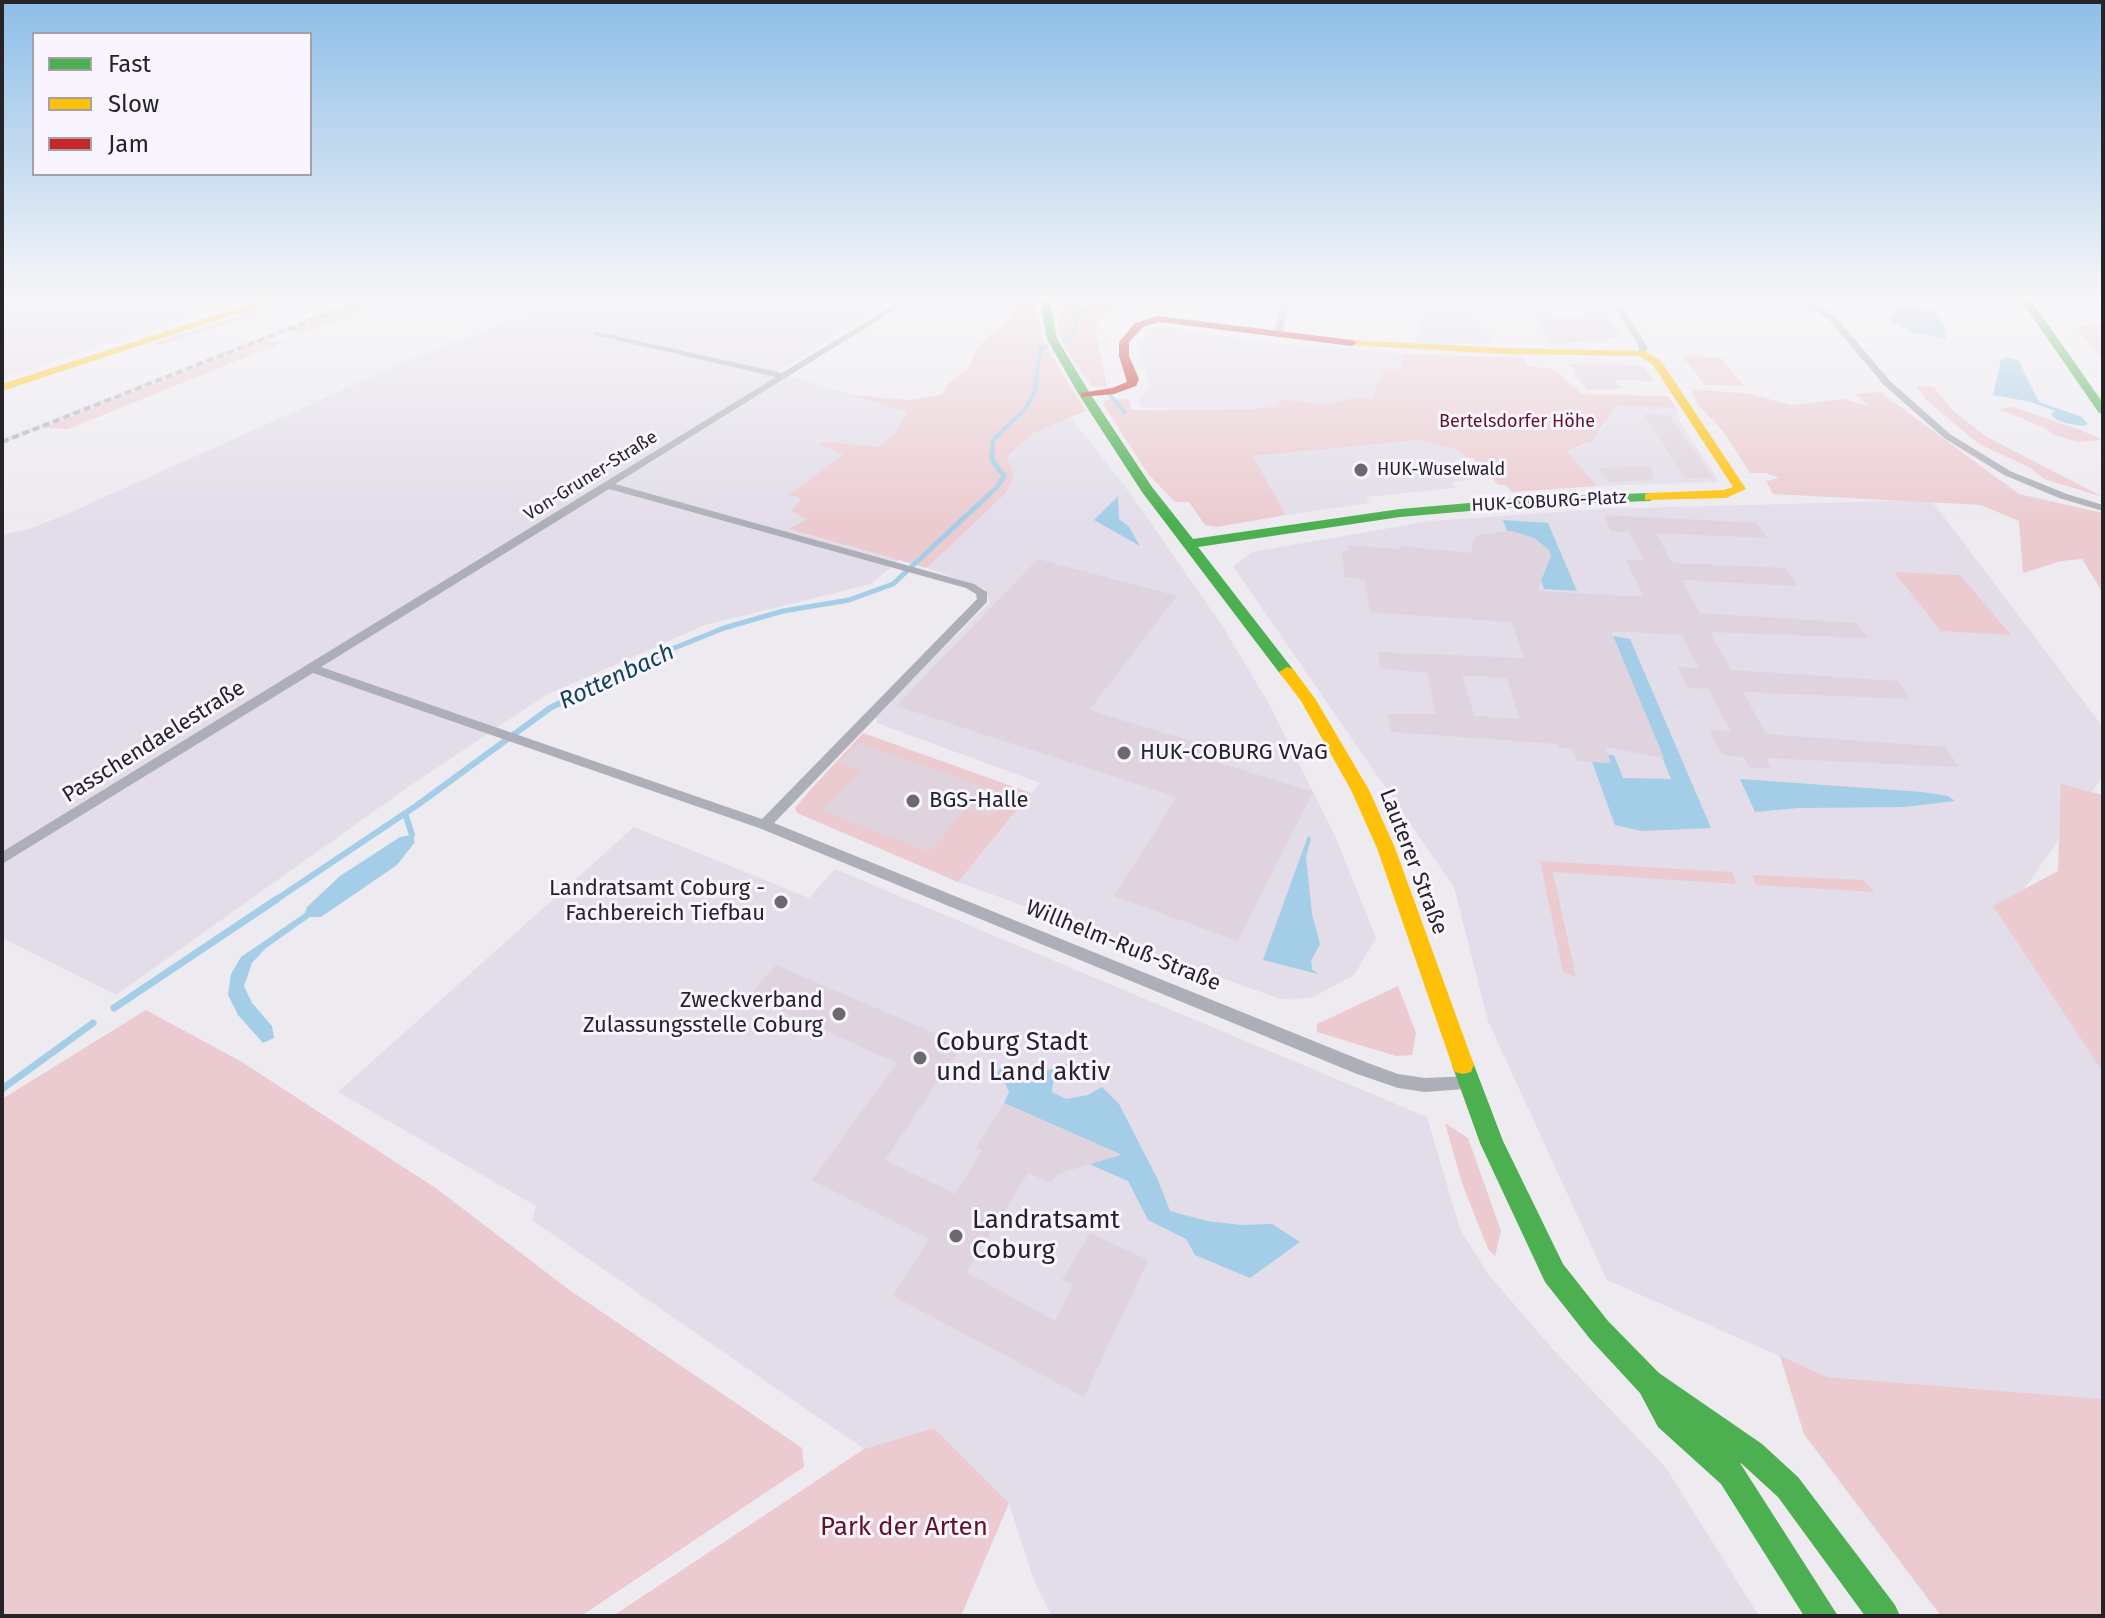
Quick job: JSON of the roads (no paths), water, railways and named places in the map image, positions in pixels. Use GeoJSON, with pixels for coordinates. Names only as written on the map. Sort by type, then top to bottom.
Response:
{"type":"FeatureCollection","features":[{"type":"Feature","properties":{"kind":"main road"},"geometry":{"type":"LineString","coordinates":[[2,388],[53,372]]}},
{"type":"Feature","properties":{"kind":"main road","name":"Lauterer Straße"},"geometry":{"type":"LineString","coordinates":[[1071,372],[1147,489],[1308,700],[1360,790],[1386,848],[1429,974],[1508,1177],[1554,1273],[1606,1338],[1649,1383],[1752,1454],[1788,1487],[1884,1616]]}},
{"type":"Feature","properties":{"kind":"main road"},"geometry":{"type":"LineString","coordinates":[[1085,395],[1114,391],[1132,384],[1134,379],[1131,372]]}},
{"type":"Feature","properties":{"kind":"main road","name":"HUK-COBURG-Platz"},"geometry":{"type":"LineString","coordinates":[[1189,544],[1323,522],[1423,511],[1738,491],[1736,481],[1663,372]]}},
{"type":"Feature","properties":{"kind":"main road"},"geometry":{"type":"LineString","coordinates":[[2076,372],[2103,411]]}},
{"type":"Feature","properties":{"kind":"main road","name":"Lauterer Straße"},"geometry":{"type":"LineString","coordinates":[[1649,1383],[1668,1417],[1731,1474],[1822,1616]]}},
{"type":"Feature","properties":{"kind":"street"},"geometry":{"type":"LineString","coordinates":[[764,372],[784,376]]}},
{"type":"Feature","properties":{"kind":"street","name":"Von-Gruner-Straße"},"geometry":{"type":"LineString","coordinates":[[328,658],[791,372]]}},
{"type":"Feature","properties":{"kind":"street"},"geometry":{"type":"LineString","coordinates":[[1877,372],[1947,436],[2007,473],[2063,496],[2103,508]]}},
{"type":"Feature","properties":{"kind":"street"},"geometry":{"type":"LineString","coordinates":[[607,485],[970,586],[981,592],[983,600],[764,825]]}},
{"type":"Feature","properties":{"kind":"street","name":"Passchendaelestraße"},"geometry":{"type":"LineString","coordinates":[[2,859],[328,658]]}},
{"type":"Feature","properties":{"kind":"street","name":"Willhelm-Ruß-Straße"},"geometry":{"type":"LineString","coordinates":[[311,668],[764,825],[1363,1069],[1398,1081],[1425,1085],[1471,1083]]}},
{"type":"Feature","properties":{"kind":"water"},"geometry":{"type":"Polygon","coordinates":[[[1998,372],[2024,372],[2039,402],[2082,417],[2088,424],[2065,423],[2055,419],[2051,414],[2055,411],[2031,402],[1993,395],[1998,372]]]}},
{"type":"Feature","properties":{"kind":"water"},"geometry":{"type":"Polygon","coordinates":[[[1118,496],[1119,519],[1129,527],[1140,546],[1094,520],[1118,496]]]}},
{"type":"Feature","properties":{"kind":"water"},"geometry":{"type":"Polygon","coordinates":[[[1503,520],[1548,523],[1577,591],[1544,589],[1534,561],[1551,556],[1549,550],[1534,538],[1507,531],[1503,520]]]}},
{"type":"Feature","properties":{"kind":"water"},"geometry":{"type":"Polygon","coordinates":[[[1613,636],[1630,639],[1711,828],[1642,831],[1615,825],[1592,762],[1610,763],[1608,755],[1614,755],[1623,778],[1671,779],[1613,636]]]}},
{"type":"Feature","properties":{"kind":"water"},"geometry":{"type":"Polygon","coordinates":[[[1740,779],[1922,792],[1948,796],[1955,801],[1904,807],[1798,808],[1755,812],[1740,779]]]}},
{"type":"Feature","properties":{"kind":"water"},"geometry":{"type":"Polygon","coordinates":[[[412,835],[415,842],[397,865],[321,917],[310,917],[266,948],[252,963],[244,986],[252,1003],[272,1026],[274,1038],[263,1043],[238,1015],[228,995],[231,974],[241,957],[305,913],[307,907],[340,876],[400,837],[412,835]]]}},
{"type":"Feature","properties":{"kind":"water"},"geometry":{"type":"Polygon","coordinates":[[[1308,836],[1311,838],[1306,857],[1312,914],[1320,944],[1311,961],[1312,969],[1318,974],[1263,960],[1308,836]]]}},
{"type":"Feature","properties":{"kind":"water"},"geometry":{"type":"Polygon","coordinates":[[[1072,1062],[1080,1067],[1060,1071],[1052,1092],[1066,1099],[1088,1095],[1102,1087],[1119,1104],[1158,1180],[1170,1211],[1207,1221],[1241,1225],[1272,1224],[1300,1242],[1250,1278],[1195,1255],[1186,1239],[1148,1220],[1128,1181],[1089,1164],[1120,1154],[1004,1103],[1009,1092],[1004,1081],[995,1076],[1003,1063],[1022,1079],[1072,1062]]]}},
{"type":"Feature","properties":{"kind":"waterway","name":"Rottenbach"},"geometry":{"type":"LineString","coordinates":[[992,453],[993,440],[1026,408],[1035,391],[1037,372]]}},
{"type":"Feature","properties":{"kind":"waterway","name":"Rottenbach"},"geometry":{"type":"LineString","coordinates":[[1110,395],[1125,413]]}},
{"type":"Feature","properties":{"kind":"waterway","name":"Rottenbach"},"geometry":{"type":"LineString","coordinates":[[667,651],[724,628],[783,611],[849,600],[893,584],[997,487],[1004,476],[992,460],[992,453]]}},
{"type":"Feature","properties":{"kind":"waterway","name":"Rottenbach"},"geometry":{"type":"LineString","coordinates":[[405,813],[550,708],[671,649]]}},
{"type":"Feature","properties":{"kind":"waterway","name":"Rottenbach"},"geometry":{"type":"LineString","coordinates":[[274,901],[405,813]]}},
{"type":"Feature","properties":{"kind":"waterway"},"geometry":{"type":"LineString","coordinates":[[405,813],[412,835]]}},
{"type":"Feature","properties":{"kind":"waterway","name":"Rottenbach"},"geometry":{"type":"LineString","coordinates":[[114,1008],[277,899]]}},
{"type":"Feature","properties":{"kind":"waterway","name":"Rottenbach"},"geometry":{"type":"LineString","coordinates":[[2,1089],[93,1023]]}},
{"type":"Feature","properties":{"kind":"railway"},"geometry":{"type":"LineString","coordinates":[[2,442],[181,372]]}},
{"type":"Feature","properties":{"kind":"place","name":"HUK-Wuselwald"},"geometry":{"type":"Point","coordinates":[1361,470]}},
{"type":"Feature","properties":{"kind":"place","name":"HUK-COBURG VVaG"},"geometry":{"type":"Point","coordinates":[1124,753]}},
{"type":"Feature","properties":{"kind":"place","name":"BGS-Halle"},"geometry":{"type":"Point","coordinates":[913,801]}},
{"type":"Feature","properties":{"kind":"place","name":"Landratsamt Coburg - Fachbereich Tiefbau"},"geometry":{"type":"Point","coordinates":[781,902]}},
{"type":"Feature","properties":{"kind":"place","name":"Zweckverband Zulassungsstelle Coburg"},"geometry":{"type":"Point","coordinates":[839,1014]}},
{"type":"Feature","properties":{"kind":"place","name":"Coburg Stadt und Land aktiv"},"geometry":{"type":"Point","coordinates":[920,1058]}},
{"type":"Feature","properties":{"kind":"place","name":"Landratsamt Coburg"},"geometry":{"type":"Point","coordinates":[956,1236]}},
{"type":"Feature","properties":{"kind":"park label","name":"Bertelsdorfer Höhe"},"geometry":{"type":"Point","coordinates":[1517,422]}},
{"type":"Feature","properties":{"kind":"park label","name":"Park der Arten"},"geometry":{"type":"Point","coordinates":[904,1528]}}]}
